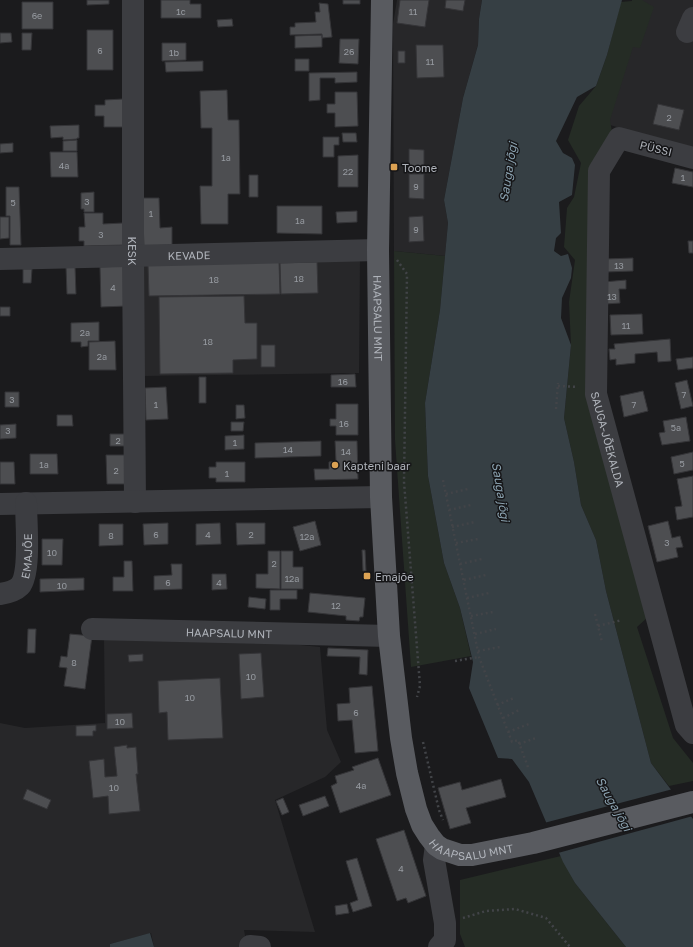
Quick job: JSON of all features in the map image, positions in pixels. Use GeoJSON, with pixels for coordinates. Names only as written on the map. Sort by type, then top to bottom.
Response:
{"type":"FeatureCollection","features":[{"type":"Feature","properties":{"kind":"main road","name":"HAAPSALU MNT"},"geometry":{"type":"LineString","coordinates":[[382,0],[388,251],[381,497],[389,636],[401,738],[407,773],[416,809],[422,825],[436,845],[442,849],[460,855],[472,855],[533,842],[693,802]]}},
{"type":"Feature","properties":{"kind":"street","name":"KESK"},"geometry":{"type":"LineString","coordinates":[[133,0],[135,502]]}},
{"type":"Feature","properties":{"kind":"street","name":"PÜSSI"},"geometry":{"type":"LineString","coordinates":[[619,138],[693,158]]}},
{"type":"Feature","properties":{"kind":"street","name":"SAUGA-JÕEKALDA"},"geometry":{"type":"LineString","coordinates":[[619,138],[599,171],[596,394],[686,725],[693,734]]}},
{"type":"Feature","properties":{"kind":"street","name":"KEVADE"},"geometry":{"type":"LineString","coordinates":[[0,259],[388,251]]}},
{"type":"Feature","properties":{"kind":"street"},"geometry":{"type":"LineString","coordinates":[[0,504],[381,497]]}},
{"type":"Feature","properties":{"kind":"street","name":"EMAJÕE"},"geometry":{"type":"LineString","coordinates":[[0,594],[12,591],[20,585],[23,577],[26,566],[27,552],[26,503]]}},
{"type":"Feature","properties":{"kind":"street","name":"HAAPSALU MNT"},"geometry":{"type":"LineString","coordinates":[[92,629],[389,636]]}},
{"type":"Feature","properties":{"kind":"street"},"geometry":{"type":"LineString","coordinates":[[436,845],[434,860],[445,923],[445,940],[439,947]]}},
{"type":"Feature","properties":{"kind":"path"},"geometry":{"type":"LineString","coordinates":[[388,251],[407,274],[404,482],[420,686],[417,702]]}},
{"type":"Feature","properties":{"kind":"path"},"geometry":{"type":"LineString","coordinates":[[556,409],[558,384],[577,387]]}},
{"type":"Feature","properties":{"kind":"path"},"geometry":{"type":"LineString","coordinates":[[443,480],[479,657],[512,742],[518,740],[529,770]]}},
{"type":"Feature","properties":{"kind":"path"},"geometry":{"type":"LineString","coordinates":[[446,494],[468,489]]}},
{"type":"Feature","properties":{"kind":"path"},"geometry":{"type":"LineString","coordinates":[[449,510],[471,505]]}},
{"type":"Feature","properties":{"kind":"path"},"geometry":{"type":"LineString","coordinates":[[452,527],[475,522]]}},
{"type":"Feature","properties":{"kind":"path"},"geometry":{"type":"LineString","coordinates":[[456,543],[478,539]]}},
{"type":"Feature","properties":{"kind":"path"},"geometry":{"type":"LineString","coordinates":[[460,564],[482,559]]}},
{"type":"Feature","properties":{"kind":"path"},"geometry":{"type":"LineString","coordinates":[[464,580],[486,576]]}},
{"type":"Feature","properties":{"kind":"path"},"geometry":{"type":"LineString","coordinates":[[467,598],[489,593]]}},
{"type":"Feature","properties":{"kind":"path"},"geometry":{"type":"LineString","coordinates":[[471,616],[493,612]]}},
{"type":"Feature","properties":{"kind":"path"},"geometry":{"type":"LineString","coordinates":[[595,614],[602,642]]}},
{"type":"Feature","properties":{"kind":"path"},"geometry":{"type":"LineString","coordinates":[[598,626],[622,620]]}},
{"type":"Feature","properties":{"kind":"path"},"geometry":{"type":"LineString","coordinates":[[474,634],[496,629]]}},
{"type":"Feature","properties":{"kind":"path"},"geometry":{"type":"LineString","coordinates":[[478,651],[500,647]]}},
{"type":"Feature","properties":{"kind":"path"},"geometry":{"type":"LineString","coordinates":[[455,661],[479,657]]}},
{"type":"Feature","properties":{"kind":"path"},"geometry":{"type":"LineString","coordinates":[[497,704],[514,698]]}},
{"type":"Feature","properties":{"kind":"path"},"geometry":{"type":"LineString","coordinates":[[503,718],[518,710]]}},
{"type":"Feature","properties":{"kind":"path"},"geometry":{"type":"LineString","coordinates":[[508,732],[529,724]]}},
{"type":"Feature","properties":{"kind":"path"},"geometry":{"type":"LineString","coordinates":[[421,735],[439,810],[444,823]]}},
{"type":"Feature","properties":{"kind":"path"},"geometry":{"type":"LineString","coordinates":[[519,744],[536,738]]}},
{"type":"Feature","properties":{"kind":"path"},"geometry":{"type":"LineString","coordinates":[[445,923],[486,911],[515,909],[546,918],[570,947]]}},
{"type":"Feature","properties":{"kind":"shaded area"},"geometry":{"type":"Polygon","coordinates":[[[397,0],[482,0],[479,19],[478,45],[463,98],[444,200],[448,223],[445,256],[394,251],[393,24],[397,0]]]}},
{"type":"Feature","properties":{"kind":"shaded area"},"geometry":{"type":"Polygon","coordinates":[[[632,0],[693,0],[693,149],[603,123],[632,0]]]}},
{"type":"Feature","properties":{"kind":"shaded area"},"geometry":{"type":"Polygon","coordinates":[[[642,0],[654,7],[640,48],[633,47],[610,120],[612,132],[588,383],[648,617],[637,627],[673,738],[693,763],[693,781],[669,786],[651,763],[606,591],[596,540],[581,505],[574,462],[564,418],[571,345],[569,302],[575,260],[564,247],[567,208],[574,197],[581,163],[568,140],[579,106],[596,86],[607,55],[621,2],[642,0]]]}},
{"type":"Feature","properties":{"kind":"shaded area"},"geometry":{"type":"Polygon","coordinates":[[[394,251],[445,256],[440,310],[425,403],[428,476],[444,563],[460,608],[471,656],[411,667],[395,440],[394,251]]]}},
{"type":"Feature","properties":{"kind":"shaded area"},"geometry":{"type":"Polygon","coordinates":[[[360,258],[359,373],[142,376],[141,263],[360,258]]]}},
{"type":"Feature","properties":{"kind":"shaded area"},"geometry":{"type":"Polygon","coordinates":[[[104,638],[270,642],[320,647],[327,730],[341,762],[325,777],[275,800],[315,932],[244,930],[247,947],[154,947],[151,933],[110,944],[110,947],[0,947],[0,723],[25,728],[105,723],[104,638]]]}},
{"type":"Feature","properties":{"kind":"shaded area"},"geometry":{"type":"Polygon","coordinates":[[[561,856],[575,883],[626,947],[465,947],[460,934],[460,880],[561,856]]]}},
{"type":"Feature","properties":{"kind":"water","name":"Sauga jõgi"},"geometry":{"type":"Polygon","coordinates":[[[482,0],[622,0],[607,55],[596,86],[577,97],[556,141],[563,153],[572,158],[575,165],[572,195],[559,202],[561,233],[556,238],[554,251],[561,256],[568,254],[572,268],[571,278],[562,298],[561,318],[571,345],[564,418],[574,462],[581,505],[596,540],[606,591],[651,763],[693,819],[693,947],[626,947],[575,883],[563,862],[529,782],[512,759],[498,758],[469,688],[473,662],[460,608],[444,563],[428,476],[425,403],[440,310],[448,223],[444,200],[463,98],[478,45],[479,19],[482,0]]]}},
{"type":"Feature","properties":{"kind":"water"},"geometry":{"type":"Polygon","coordinates":[[[150,933],[154,947],[110,947],[110,944],[150,933]]]}},
{"type":"Feature","properties":{"kind":"pier"},"geometry":{"type":"Polygon","coordinates":[[[673,789],[693,816],[558,853],[544,823],[673,789]]]}},
{"type":"Feature","properties":{"kind":"building"},"geometry":{"type":"Polygon","coordinates":[[[87,0],[109,0],[109,4],[87,5],[87,0]]]}},
{"type":"Feature","properties":{"kind":"building"},"geometry":{"type":"Polygon","coordinates":[[[161,0],[190,0],[190,4],[201,4],[201,18],[161,18],[161,0]]]}},
{"type":"Feature","properties":{"kind":"building"},"geometry":{"type":"Polygon","coordinates":[[[343,0],[360,0],[360,4],[343,4],[343,0]]]}},
{"type":"Feature","properties":{"kind":"building"},"geometry":{"type":"Polygon","coordinates":[[[400,0],[429,0],[425,27],[397,23],[400,0]]]}},
{"type":"Feature","properties":{"kind":"building"},"geometry":{"type":"Polygon","coordinates":[[[446,0],[465,0],[463,11],[445,8],[446,0]]]}},
{"type":"Feature","properties":{"kind":"building"},"geometry":{"type":"Polygon","coordinates":[[[22,2],[53,2],[53,29],[22,29],[22,2]]]}},
{"type":"Feature","properties":{"kind":"building"},"geometry":{"type":"Polygon","coordinates":[[[319,3],[328,4],[332,37],[322,38],[322,34],[290,35],[290,27],[295,27],[295,23],[316,22],[315,12],[320,12],[319,3]]]}},
{"type":"Feature","properties":{"kind":"building"},"geometry":{"type":"Polygon","coordinates":[[[232,19],[233,26],[218,27],[217,20],[232,19]]]}},
{"type":"Feature","properties":{"kind":"building"},"geometry":{"type":"Polygon","coordinates":[[[87,30],[113,30],[113,70],[87,70],[87,30]]]}},
{"type":"Feature","properties":{"kind":"building"},"geometry":{"type":"Polygon","coordinates":[[[0,33],[11,33],[12,42],[0,43],[0,33]]]}},
{"type":"Feature","properties":{"kind":"building"},"geometry":{"type":"Polygon","coordinates":[[[22,33],[32,33],[31,50],[22,50],[22,33]]]}},
{"type":"Feature","properties":{"kind":"building"},"geometry":{"type":"Polygon","coordinates":[[[322,35],[322,47],[295,48],[295,36],[322,35]]]}},
{"type":"Feature","properties":{"kind":"building"},"geometry":{"type":"Polygon","coordinates":[[[340,39],[359,39],[358,64],[339,63],[340,39]]]}},
{"type":"Feature","properties":{"kind":"building"},"geometry":{"type":"Polygon","coordinates":[[[162,43],[186,43],[186,60],[162,61],[162,43]]]}},
{"type":"Feature","properties":{"kind":"building"},"geometry":{"type":"Polygon","coordinates":[[[416,45],[443,45],[444,77],[417,78],[416,45]]]}},
{"type":"Feature","properties":{"kind":"building"},"geometry":{"type":"Polygon","coordinates":[[[398,51],[405,51],[405,63],[398,63],[398,51]]]}},
{"type":"Feature","properties":{"kind":"building"},"geometry":{"type":"Polygon","coordinates":[[[295,59],[309,59],[309,71],[295,71],[295,59]]]}},
{"type":"Feature","properties":{"kind":"building"},"geometry":{"type":"Polygon","coordinates":[[[203,61],[203,71],[166,72],[165,62],[203,61]]]}},
{"type":"Feature","properties":{"kind":"building"},"geometry":{"type":"Polygon","coordinates":[[[357,72],[357,82],[335,83],[335,78],[320,78],[320,100],[309,101],[309,73],[357,72]]]}},
{"type":"Feature","properties":{"kind":"building"},"geometry":{"type":"Polygon","coordinates":[[[227,90],[228,120],[239,120],[240,194],[228,194],[228,224],[201,224],[200,186],[212,186],[212,128],[201,128],[200,91],[227,90]]]}},
{"type":"Feature","properties":{"kind":"building"},"geometry":{"type":"Polygon","coordinates":[[[335,92],[357,92],[358,126],[335,127],[335,113],[327,113],[327,104],[335,104],[335,92]]]}},
{"type":"Feature","properties":{"kind":"building"},"geometry":{"type":"Polygon","coordinates":[[[123,99],[123,127],[104,127],[104,116],[95,116],[95,105],[105,105],[105,100],[123,99]]]}},
{"type":"Feature","properties":{"kind":"building"},"geometry":{"type":"Polygon","coordinates":[[[658,104],[684,110],[679,130],[653,124],[658,104]]]}},
{"type":"Feature","properties":{"kind":"building"},"geometry":{"type":"Polygon","coordinates":[[[79,125],[79,138],[77,139],[63,140],[63,137],[51,138],[50,126],[79,125]]]}},
{"type":"Feature","properties":{"kind":"building"},"geometry":{"type":"Polygon","coordinates":[[[342,133],[356,133],[357,142],[343,142],[342,133]]]}},
{"type":"Feature","properties":{"kind":"building"},"geometry":{"type":"Polygon","coordinates":[[[323,137],[339,137],[339,145],[334,145],[334,157],[323,157],[323,137]]]}},
{"type":"Feature","properties":{"kind":"building"},"geometry":{"type":"Polygon","coordinates":[[[77,140],[77,151],[63,151],[63,141],[77,140]]]}},
{"type":"Feature","properties":{"kind":"building"},"geometry":{"type":"Polygon","coordinates":[[[13,143],[13,152],[0,153],[0,144],[13,143]]]}},
{"type":"Feature","properties":{"kind":"building"},"geometry":{"type":"Polygon","coordinates":[[[409,149],[424,150],[424,166],[409,166],[409,149]]]}},
{"type":"Feature","properties":{"kind":"building"},"geometry":{"type":"Polygon","coordinates":[[[50,152],[77,152],[78,177],[51,177],[50,152]]]}},
{"type":"Feature","properties":{"kind":"building"},"geometry":{"type":"Polygon","coordinates":[[[358,155],[358,187],[338,187],[338,156],[358,155]]]}},
{"type":"Feature","properties":{"kind":"building"},"geometry":{"type":"Polygon","coordinates":[[[675,168],[693,172],[693,187],[672,183],[675,168]]]}},
{"type":"Feature","properties":{"kind":"building"},"geometry":{"type":"Polygon","coordinates":[[[409,174],[424,174],[424,199],[409,198],[409,174]]]}},
{"type":"Feature","properties":{"kind":"building"},"geometry":{"type":"Polygon","coordinates":[[[249,175],[258,175],[258,197],[249,197],[249,175]]]}},
{"type":"Feature","properties":{"kind":"building"},"geometry":{"type":"Polygon","coordinates":[[[6,187],[19,187],[21,245],[10,245],[10,216],[6,216],[6,187]]]}},
{"type":"Feature","properties":{"kind":"building"},"geometry":{"type":"Polygon","coordinates":[[[94,192],[94,212],[84,212],[84,209],[81,209],[81,193],[94,192]]]}},
{"type":"Feature","properties":{"kind":"building"},"geometry":{"type":"Polygon","coordinates":[[[142,198],[159,198],[160,228],[172,227],[172,245],[144,246],[142,198]]]}},
{"type":"Feature","properties":{"kind":"building"},"geometry":{"type":"Polygon","coordinates":[[[277,206],[322,206],[322,234],[277,233],[277,206]]]}},
{"type":"Feature","properties":{"kind":"building"},"geometry":{"type":"Polygon","coordinates":[[[357,211],[357,222],[337,223],[336,212],[357,211]]]}},
{"type":"Feature","properties":{"kind":"building"},"geometry":{"type":"Polygon","coordinates":[[[84,213],[103,213],[103,224],[123,223],[124,245],[84,246],[84,241],[79,241],[79,227],[85,227],[84,213]]]}},
{"type":"Feature","properties":{"kind":"building"},"geometry":{"type":"Polygon","coordinates":[[[423,216],[424,241],[409,242],[409,217],[423,216]]]}},
{"type":"Feature","properties":{"kind":"building"},"geometry":{"type":"Polygon","coordinates":[[[0,217],[9,217],[9,238],[0,239],[0,217]]]}},
{"type":"Feature","properties":{"kind":"building"},"geometry":{"type":"Polygon","coordinates":[[[688,241],[693,241],[693,253],[689,253],[688,241]]]}},
{"type":"Feature","properties":{"kind":"building"},"geometry":{"type":"Polygon","coordinates":[[[633,258],[633,271],[605,272],[605,259],[633,258]]]}},
{"type":"Feature","properties":{"kind":"building"},"geometry":{"type":"Polygon","coordinates":[[[279,262],[280,294],[149,296],[148,264],[279,262]]]}},
{"type":"Feature","properties":{"kind":"building"},"geometry":{"type":"Polygon","coordinates":[[[317,262],[318,293],[281,294],[280,263],[317,262]]]}},
{"type":"Feature","properties":{"kind":"building"},"geometry":{"type":"Polygon","coordinates":[[[124,266],[126,306],[101,307],[100,267],[124,266]]]}},
{"type":"Feature","properties":{"kind":"building"},"geometry":{"type":"Polygon","coordinates":[[[66,267],[75,267],[76,294],[67,294],[66,267]]]}},
{"type":"Feature","properties":{"kind":"building"},"geometry":{"type":"Polygon","coordinates":[[[23,269],[32,269],[31,283],[23,283],[23,269]]]}},
{"type":"Feature","properties":{"kind":"building"},"geometry":{"type":"Polygon","coordinates":[[[626,280],[626,289],[619,289],[620,303],[605,304],[603,282],[626,280]]]}},
{"type":"Feature","properties":{"kind":"building"},"geometry":{"type":"Polygon","coordinates":[[[244,296],[245,323],[257,323],[257,359],[233,360],[233,373],[160,374],[159,297],[244,296]]]}},
{"type":"Feature","properties":{"kind":"building"},"geometry":{"type":"Polygon","coordinates":[[[0,307],[10,307],[10,316],[0,316],[0,307]]]}},
{"type":"Feature","properties":{"kind":"building"},"geometry":{"type":"Polygon","coordinates":[[[642,314],[643,334],[611,335],[610,315],[642,314]]]}},
{"type":"Feature","properties":{"kind":"building"},"geometry":{"type":"Polygon","coordinates":[[[99,322],[99,341],[88,341],[88,346],[81,347],[81,342],[71,342],[71,323],[99,322]]]}},
{"type":"Feature","properties":{"kind":"building"},"geometry":{"type":"Polygon","coordinates":[[[670,339],[671,361],[658,362],[657,352],[635,354],[635,363],[616,365],[616,359],[610,360],[609,349],[615,349],[614,344],[670,339]]]}},
{"type":"Feature","properties":{"kind":"building"},"geometry":{"type":"Polygon","coordinates":[[[115,341],[116,370],[89,370],[89,342],[115,341]]]}},
{"type":"Feature","properties":{"kind":"building"},"geometry":{"type":"Polygon","coordinates":[[[261,345],[275,345],[275,367],[261,367],[261,345]]]}},
{"type":"Feature","properties":{"kind":"building"},"geometry":{"type":"Polygon","coordinates":[[[693,357],[693,368],[678,370],[676,359],[693,357]]]}},
{"type":"Feature","properties":{"kind":"building"},"geometry":{"type":"Polygon","coordinates":[[[355,374],[356,387],[331,387],[331,375],[355,374]]]}},
{"type":"Feature","properties":{"kind":"building"},"geometry":{"type":"Polygon","coordinates":[[[199,377],[206,377],[206,403],[199,403],[199,377]]]}},
{"type":"Feature","properties":{"kind":"building"},"geometry":{"type":"Polygon","coordinates":[[[687,380],[693,406],[681,409],[675,383],[687,380]]]}},
{"type":"Feature","properties":{"kind":"building"},"geometry":{"type":"Polygon","coordinates":[[[166,387],[168,419],[146,420],[145,388],[166,387]]]}},
{"type":"Feature","properties":{"kind":"building"},"geometry":{"type":"Polygon","coordinates":[[[643,391],[648,411],[624,417],[620,396],[643,391]]]}},
{"type":"Feature","properties":{"kind":"building"},"geometry":{"type":"Polygon","coordinates":[[[5,392],[19,392],[19,407],[5,407],[5,392]]]}},
{"type":"Feature","properties":{"kind":"building"},"geometry":{"type":"Polygon","coordinates":[[[336,404],[358,404],[358,435],[336,435],[336,426],[330,426],[330,419],[336,419],[336,404]]]}},
{"type":"Feature","properties":{"kind":"building"},"geometry":{"type":"Polygon","coordinates":[[[236,405],[244,405],[245,418],[236,419],[236,405]]]}},
{"type":"Feature","properties":{"kind":"building"},"geometry":{"type":"Polygon","coordinates":[[[57,415],[72,415],[73,426],[57,426],[57,415]]]}},
{"type":"Feature","properties":{"kind":"building"},"geometry":{"type":"Polygon","coordinates":[[[686,417],[690,441],[662,445],[659,433],[665,432],[663,421],[686,417]]]}},
{"type":"Feature","properties":{"kind":"building"},"geometry":{"type":"Polygon","coordinates":[[[231,422],[244,422],[243,431],[231,431],[231,422]]]}},
{"type":"Feature","properties":{"kind":"building"},"geometry":{"type":"Polygon","coordinates":[[[16,424],[16,438],[0,439],[0,425],[16,424]]]}},
{"type":"Feature","properties":{"kind":"building"},"geometry":{"type":"Polygon","coordinates":[[[110,434],[125,434],[125,446],[110,446],[110,434]]]}},
{"type":"Feature","properties":{"kind":"building"},"geometry":{"type":"Polygon","coordinates":[[[244,435],[244,449],[225,450],[225,436],[244,435]]]}},
{"type":"Feature","properties":{"kind":"building"},"geometry":{"type":"Polygon","coordinates":[[[321,441],[321,456],[255,458],[255,443],[321,441]]]}},
{"type":"Feature","properties":{"kind":"building"},"geometry":{"type":"Polygon","coordinates":[[[335,441],[357,441],[358,479],[315,480],[314,469],[329,469],[329,462],[336,461],[335,441]]]}},
{"type":"Feature","properties":{"kind":"building"},"geometry":{"type":"Polygon","coordinates":[[[693,452],[693,470],[674,474],[671,457],[693,452]]]}},
{"type":"Feature","properties":{"kind":"building"},"geometry":{"type":"Polygon","coordinates":[[[30,454],[57,454],[58,474],[30,474],[30,454]]]}},
{"type":"Feature","properties":{"kind":"building"},"geometry":{"type":"Polygon","coordinates":[[[106,455],[126,455],[127,484],[107,484],[106,455]]]}},
{"type":"Feature","properties":{"kind":"building"},"geometry":{"type":"Polygon","coordinates":[[[0,462],[14,462],[15,484],[0,484],[0,462]]]}},
{"type":"Feature","properties":{"kind":"building"},"geometry":{"type":"Polygon","coordinates":[[[216,462],[245,462],[245,482],[216,482],[216,478],[209,478],[209,467],[216,467],[216,462]]]}},
{"type":"Feature","properties":{"kind":"building"},"geometry":{"type":"Polygon","coordinates":[[[693,476],[693,517],[677,520],[675,507],[682,506],[677,479],[693,476]]]}},
{"type":"Feature","properties":{"kind":"building"},"geometry":{"type":"Polygon","coordinates":[[[315,521],[321,545],[300,551],[293,527],[315,521]]]}},
{"type":"Feature","properties":{"kind":"building"},"geometry":{"type":"Polygon","coordinates":[[[668,521],[672,538],[680,536],[683,547],[676,548],[678,557],[657,562],[648,526],[668,521]]]}},
{"type":"Feature","properties":{"kind":"building"},"geometry":{"type":"Polygon","coordinates":[[[168,523],[168,544],[144,545],[143,524],[168,523]]]}},
{"type":"Feature","properties":{"kind":"building"},"geometry":{"type":"Polygon","coordinates":[[[220,523],[221,544],[196,545],[196,524],[220,523]]]}},
{"type":"Feature","properties":{"kind":"building"},"geometry":{"type":"Polygon","coordinates":[[[236,523],[265,523],[265,544],[237,545],[236,523]]]}},
{"type":"Feature","properties":{"kind":"building"},"geometry":{"type":"Polygon","coordinates":[[[99,524],[123,524],[123,545],[99,546],[99,524]]]}},
{"type":"Feature","properties":{"kind":"building"},"geometry":{"type":"Polygon","coordinates":[[[42,539],[63,539],[62,565],[42,565],[42,539]]]}},
{"type":"Feature","properties":{"kind":"building"},"geometry":{"type":"Polygon","coordinates":[[[362,550],[365,550],[366,571],[363,571],[362,550]]]}},
{"type":"Feature","properties":{"kind":"building"},"geometry":{"type":"Polygon","coordinates":[[[268,551],[280,551],[280,589],[256,588],[256,574],[268,574],[268,551]]]}},
{"type":"Feature","properties":{"kind":"building"},"geometry":{"type":"Polygon","coordinates":[[[281,551],[293,551],[293,567],[303,567],[303,589],[281,589],[281,551]]]}},
{"type":"Feature","properties":{"kind":"building"},"geometry":{"type":"Polygon","coordinates":[[[124,561],[132,561],[133,591],[113,591],[113,577],[124,577],[124,561]]]}},
{"type":"Feature","properties":{"kind":"building"},"geometry":{"type":"Polygon","coordinates":[[[171,564],[182,564],[182,589],[154,590],[154,576],[172,575],[171,564]]]}},
{"type":"Feature","properties":{"kind":"building"},"geometry":{"type":"Polygon","coordinates":[[[212,574],[226,574],[227,589],[212,590],[212,574]]]}},
{"type":"Feature","properties":{"kind":"building"},"geometry":{"type":"Polygon","coordinates":[[[84,578],[84,590],[40,592],[40,579],[84,578]]]}},
{"type":"Feature","properties":{"kind":"building"},"geometry":{"type":"Polygon","coordinates":[[[270,590],[297,590],[297,599],[280,599],[280,610],[270,610],[270,590]]]}},
{"type":"Feature","properties":{"kind":"building"},"geometry":{"type":"Polygon","coordinates":[[[310,593],[365,598],[363,617],[360,617],[359,621],[346,620],[346,616],[308,612],[310,593]]]}},
{"type":"Feature","properties":{"kind":"building"},"geometry":{"type":"Polygon","coordinates":[[[249,597],[266,599],[265,609],[248,607],[249,597]]]}},
{"type":"Feature","properties":{"kind":"building"},"geometry":{"type":"Polygon","coordinates":[[[28,629],[36,629],[35,653],[27,653],[28,629]]]}},
{"type":"Feature","properties":{"kind":"building"},"geometry":{"type":"Polygon","coordinates":[[[70,634],[92,636],[85,689],[64,686],[67,668],[59,667],[61,656],[67,657],[70,634]]]}},
{"type":"Feature","properties":{"kind":"building"},"geometry":{"type":"Polygon","coordinates":[[[328,648],[368,650],[367,675],[359,674],[360,657],[327,656],[328,648]]]}},
{"type":"Feature","properties":{"kind":"building"},"geometry":{"type":"Polygon","coordinates":[[[261,653],[264,697],[241,699],[239,654],[261,653]]]}},
{"type":"Feature","properties":{"kind":"building"},"geometry":{"type":"Polygon","coordinates":[[[143,654],[143,661],[129,662],[128,655],[143,654]]]}},
{"type":"Feature","properties":{"kind":"building"},"geometry":{"type":"Polygon","coordinates":[[[220,678],[223,738],[168,740],[167,712],[159,713],[158,681],[220,678]]]}},
{"type":"Feature","properties":{"kind":"building"},"geometry":{"type":"Polygon","coordinates":[[[372,686],[378,751],[355,753],[352,720],[338,721],[337,704],[350,703],[349,688],[372,686]]]}},
{"type":"Feature","properties":{"kind":"building"},"geometry":{"type":"Polygon","coordinates":[[[132,713],[133,728],[107,729],[107,714],[132,713]]]}},
{"type":"Feature","properties":{"kind":"building"},"geometry":{"type":"Polygon","coordinates":[[[96,725],[96,731],[93,731],[93,736],[76,736],[76,726],[96,725]]]}},
{"type":"Feature","properties":{"kind":"building"},"geometry":{"type":"Polygon","coordinates":[[[127,745],[127,748],[136,747],[138,774],[136,774],[140,811],[109,814],[108,796],[93,798],[89,761],[104,759],[105,777],[117,776],[114,747],[127,745]]]}},
{"type":"Feature","properties":{"kind":"building"},"geometry":{"type":"Polygon","coordinates":[[[378,758],[391,795],[340,813],[331,786],[337,783],[335,776],[354,770],[352,767],[378,758]]]}},
{"type":"Feature","properties":{"kind":"building"},"geometry":{"type":"Polygon","coordinates":[[[501,779],[506,797],[466,808],[471,823],[450,829],[438,788],[460,782],[462,790],[501,779]]]}},
{"type":"Feature","properties":{"kind":"building"},"geometry":{"type":"Polygon","coordinates":[[[27,789],[51,800],[47,809],[23,799],[27,789]]]}},
{"type":"Feature","properties":{"kind":"building"},"geometry":{"type":"Polygon","coordinates":[[[325,796],[329,806],[303,816],[299,805],[325,796]]]}},
{"type":"Feature","properties":{"kind":"building"},"geometry":{"type":"Polygon","coordinates":[[[283,798],[289,812],[282,815],[276,801],[283,798]]]}},
{"type":"Feature","properties":{"kind":"building"},"geometry":{"type":"Polygon","coordinates":[[[404,830],[426,896],[408,903],[406,898],[397,901],[376,839],[404,830]]]}},
{"type":"Feature","properties":{"kind":"building"},"geometry":{"type":"Polygon","coordinates":[[[357,858],[372,906],[353,912],[350,903],[358,900],[346,861],[357,858]]]}},
{"type":"Feature","properties":{"kind":"building"},"geometry":{"type":"Polygon","coordinates":[[[347,904],[349,913],[336,915],[335,906],[347,904]]]}},
{"type":"Feature","properties":{"kind":"place","name":"Toome"},"geometry":{"type":"Point","coordinates":[394,167]}},
{"type":"Feature","properties":{"kind":"place","name":"Kapteni baar"},"geometry":{"type":"Point","coordinates":[335,465]}},
{"type":"Feature","properties":{"kind":"place","name":"Emajõe"},"geometry":{"type":"Point","coordinates":[367,576]}}]}
